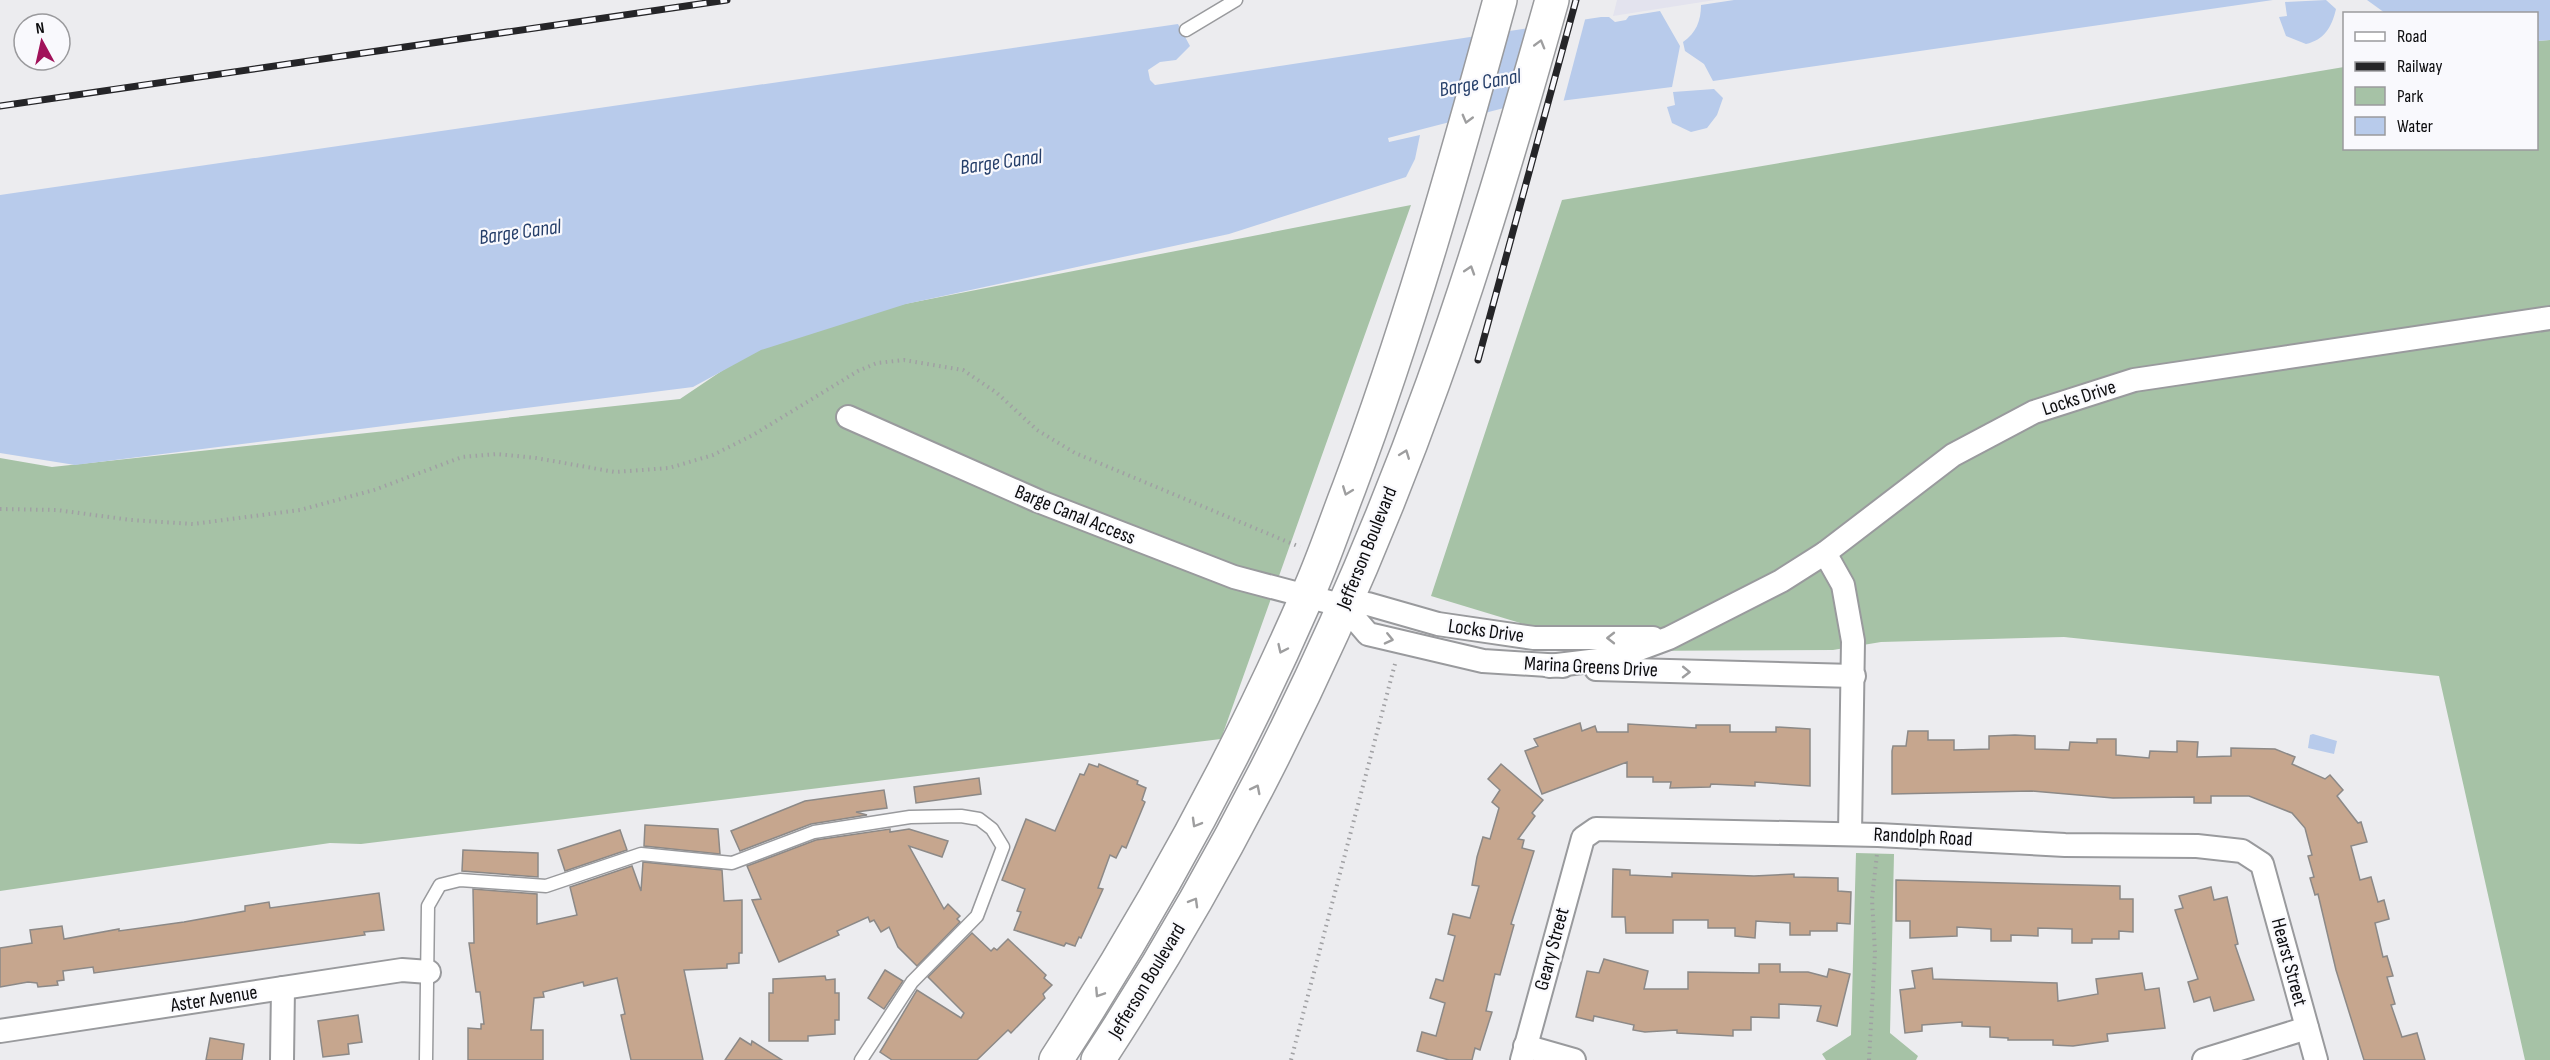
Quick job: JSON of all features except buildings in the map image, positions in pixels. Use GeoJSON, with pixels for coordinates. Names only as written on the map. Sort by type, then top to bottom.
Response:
{"type":"FeatureCollection","features":[{"type":"Feature","properties":{"kind":"main road","name":"Jefferson Boulevard"},"geometry":{"type":"LineString","coordinates":[[1098,1060],[1139,998],[1231,838],[1317,666],[1344,606],[1433,383],[1518,120],[1552,0]]}},
{"type":"Feature","properties":{"kind":"main road","name":"Jefferson Boulevard"},"geometry":{"type":"LineString","coordinates":[[1056,1060],[1106,982],[1214,792],[1308,596],[1389,382],[1457,156],[1497,11]]}},
{"type":"Feature","properties":{"kind":"street","name":"Locks Drive"},"geometry":{"type":"LineString","coordinates":[[1549,666],[1615,658],[1669,638],[1781,581],[1825,553],[1953,454],[2045,408],[2134,380],[2550,318]]}},
{"type":"Feature","properties":{"kind":"street","name":"Barge Canal Access"},"geometry":{"type":"LineString","coordinates":[[848,417],[1038,501],[1233,577],[1308,596]]}},
{"type":"Feature","properties":{"kind":"street"},"geometry":{"type":"LineString","coordinates":[[1825,553],[1845,594],[1853,641],[1850,834]]}},
{"type":"Feature","properties":{"kind":"street","name":"Locks Drive"},"geometry":{"type":"LineString","coordinates":[[1308,596],[1344,606],[1368,604],[1438,624],[1534,638],[1669,638]]}},
{"type":"Feature","properties":{"kind":"street","name":"Marina Greens Drive"},"geometry":{"type":"LineString","coordinates":[[1344,606],[1368,634],[1483,661],[1549,666],[1854,676]]}},
{"type":"Feature","properties":{"kind":"street","name":"Randolph Road"},"geometry":{"type":"LineString","coordinates":[[1583,838],[1596,829],[1850,834],[2065,845],[2197,846],[2242,851],[2262,864]]}},
{"type":"Feature","properties":{"kind":"street","name":"Geary Street"},"geometry":{"type":"LineString","coordinates":[[1523,1053],[1583,838]]}},
{"type":"Feature","properties":{"kind":"street","name":"Hearst Street"},"geometry":{"type":"LineString","coordinates":[[2262,864],[2316,1060]]}},
{"type":"Feature","properties":{"kind":"street","name":"Aster Avenue"},"geometry":{"type":"LineString","coordinates":[[0,1031],[402,970],[429,972]]}},
{"type":"Feature","properties":{"kind":"street"},"geometry":{"type":"LineString","coordinates":[[282,1060],[283,988]]}},
{"type":"Feature","properties":{"kind":"street"},"geometry":{"type":"LineString","coordinates":[[2204,1060],[2307,1028]]}},
{"type":"Feature","properties":{"kind":"street"},"geometry":{"type":"LineString","coordinates":[[1523,1053],[1574,1060]]}},
{"type":"Feature","properties":{"kind":"lane"},"geometry":{"type":"LineString","coordinates":[[1186,30],[1236,0]]}},
{"type":"Feature","properties":{"kind":"lane"},"geometry":{"type":"LineString","coordinates":[[426,1060],[429,972],[428,906],[440,885],[460,880],[546,886],[641,854],[732,863],[814,832],[910,817],[961,816],[979,819],[992,829],[1003,847],[977,916],[912,982],[861,1060]]}},
{"type":"Feature","properties":{"kind":"path"},"geometry":{"type":"LineString","coordinates":[[0,509],[57,510],[131,520],[193,524],[300,510],[374,490],[462,457],[497,454],[536,458],[615,472],[669,468],[713,455],[753,435],[858,371],[877,363],[904,360],[963,370],[997,393],[1037,430],[1075,453],[1305,549],[1324,553]]}},
{"type":"Feature","properties":{"kind":"path"},"geometry":{"type":"LineString","coordinates":[[1291,1060],[1401,642]]}},
{"type":"Feature","properties":{"kind":"path"},"geometry":{"type":"LineString","coordinates":[[1869,1060],[1875,953],[1872,898],[1878,835]]}},
{"type":"Feature","properties":{"kind":"shaded area"},"geometry":{"type":"Polygon","coordinates":[[[1617,0],[1715,0],[1613,16],[1617,0]]]}},
{"type":"Feature","properties":{"kind":"green space"},"geometry":{"type":"Polygon","coordinates":[[[2550,40],[2550,1060],[2525,1060],[2439,676],[2064,637],[1881,642],[1833,650],[1612,651],[1431,596],[1562,200],[2343,67],[2343,150],[2538,150],[2538,41],[2550,40]]]}},
{"type":"Feature","properties":{"kind":"green space"},"geometry":{"type":"Polygon","coordinates":[[[1411,205],[1221,739],[361,844],[330,843],[0,891],[0,458],[52,467],[680,399],[787,327],[1411,205]]]}},
{"type":"Feature","properties":{"kind":"green space"},"geometry":{"type":"Polygon","coordinates":[[[1856,853],[1894,854],[1890,1033],[1918,1056],[1916,1060],[1826,1060],[1822,1054],[1851,1035],[1856,853]]]}},
{"type":"Feature","properties":{"kind":"water"},"geometry":{"type":"Polygon","coordinates":[[[1734,0],[2273,0],[1713,81],[1704,64],[1685,51],[1683,42],[1697,26],[1701,5],[1734,0]]]}},
{"type":"Feature","properties":{"kind":"water"},"geometry":{"type":"Polygon","coordinates":[[[2326,0],[2336,9],[2332,22],[2322,36],[2306,44],[2286,36],[2279,17],[2287,16],[2285,2],[2326,0]]]}},
{"type":"Feature","properties":{"kind":"water"},"geometry":{"type":"Polygon","coordinates":[[[2367,0],[2550,0],[2550,40],[2538,41],[2538,12],[2384,12],[2367,0]]]}},
{"type":"Feature","properties":{"kind":"water","name":"Barge Canal"},"geometry":{"type":"Polygon","coordinates":[[[1660,11],[1680,46],[1672,87],[1504,108],[1388,138],[1389,142],[1420,135],[1415,159],[1406,177],[1229,234],[906,304],[761,350],[693,387],[75,465],[0,453],[0,195],[1178,24],[1190,46],[1176,60],[1160,62],[1148,70],[1150,80],[1155,85],[1601,17],[1609,17],[1615,22],[1626,20],[1629,16],[1660,11]]]}},
{"type":"Feature","properties":{"kind":"water"},"geometry":{"type":"Polygon","coordinates":[[[1714,89],[1723,98],[1717,115],[1707,128],[1691,132],[1672,123],[1667,107],[1675,105],[1673,92],[1714,89]]]}},
{"type":"Feature","properties":{"kind":"water"},"geometry":{"type":"Polygon","coordinates":[[[2310,735],[2337,741],[2334,754],[2308,748],[2310,735]]]}},
{"type":"Feature","properties":{"kind":"pier"},"geometry":{"type":"Polygon","coordinates":[[[1586,16],[1563,103],[1507,111],[1530,26],[1586,16]]]}},
{"type":"Feature","properties":{"kind":"railway"},"geometry":{"type":"LineString","coordinates":[[0,106],[727,0]]}},
{"type":"Feature","properties":{"kind":"railway"},"geometry":{"type":"LineString","coordinates":[[1478,360],[1576,0]]}}]}
